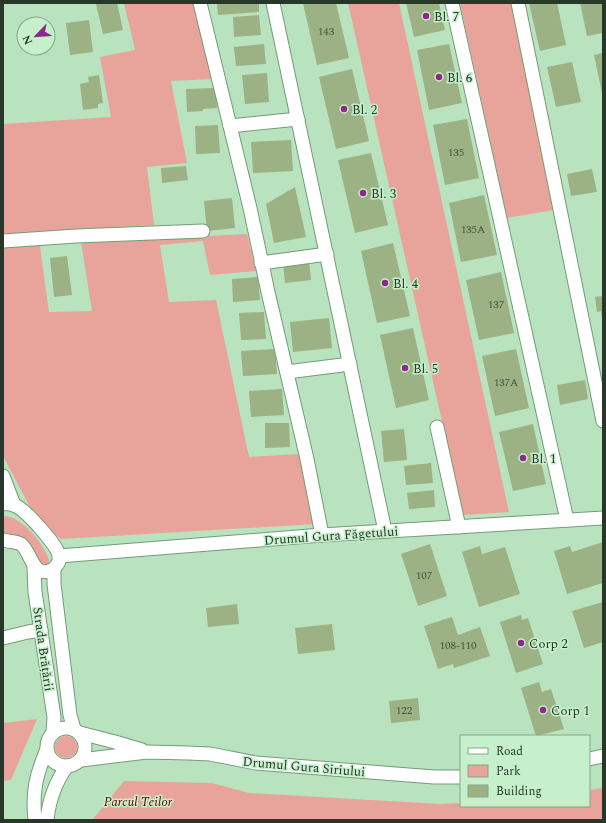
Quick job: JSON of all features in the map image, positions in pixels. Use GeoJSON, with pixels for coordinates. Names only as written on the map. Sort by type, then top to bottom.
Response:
{"type":"FeatureCollection","features":[{"type":"Feature","properties":{"kind":"street"},"geometry":{"type":"LineString","coordinates":[[200,3],[250,208],[261,263],[307,460],[322,535]]}},
{"type":"Feature","properties":{"kind":"street"},"geometry":{"type":"LineString","coordinates":[[273,3],[386,531]]}},
{"type":"Feature","properties":{"kind":"street"},"geometry":{"type":"LineString","coordinates":[[452,3],[567,520]]}},
{"type":"Feature","properties":{"kind":"street"},"geometry":{"type":"LineString","coordinates":[[518,3],[603,421]]}},
{"type":"Feature","properties":{"kind":"street"},"geometry":{"type":"LineString","coordinates":[[230,126],[298,118]]}},
{"type":"Feature","properties":{"kind":"street"},"geometry":{"type":"LineString","coordinates":[[3,241],[76,236],[203,231]]}},
{"type":"Feature","properties":{"kind":"street"},"geometry":{"type":"LineString","coordinates":[[261,263],[327,254]]}},
{"type":"Feature","properties":{"kind":"street"},"geometry":{"type":"LineString","coordinates":[[287,372],[350,364]]}},
{"type":"Feature","properties":{"kind":"street"},"geometry":{"type":"LineString","coordinates":[[437,426],[458,527]]}},
{"type":"Feature","properties":{"kind":"street"},"geometry":{"type":"LineString","coordinates":[[3,476],[8,504],[27,515],[54,546],[60,561],[54,569],[47,572],[42,571],[34,566],[24,548],[16,542],[3,540]]}},
{"type":"Feature","properties":{"kind":"street","name":"Drumul Gura Făgetului"},"geometry":{"type":"LineString","coordinates":[[59,556],[322,535],[603,518]]}},
{"type":"Feature","properties":{"kind":"street","name":"Strada Brățării"},"geometry":{"type":"LineString","coordinates":[[34,566],[41,630],[54,716],[53,732]]}},
{"type":"Feature","properties":{"kind":"street","name":"Strada Brățării"},"geometry":{"type":"LineString","coordinates":[[54,569],[55,591],[70,714],[77,731]]}},
{"type":"Feature","properties":{"kind":"street"},"geometry":{"type":"LineString","coordinates":[[3,638],[41,630]]}},
{"type":"Feature","properties":{"kind":"street"},"geometry":{"type":"LineString","coordinates":[[35,820],[35,784],[38,771],[47,749],[47,743],[53,732],[63,727],[77,731],[84,738],[85,749],[81,760],[72,765],[61,765],[52,759],[47,749]]}},
{"type":"Feature","properties":{"kind":"street","name":"Drumul Gura Siriului"},"geometry":{"type":"LineString","coordinates":[[77,731],[147,752]]}},
{"type":"Feature","properties":{"kind":"street","name":"Drumul Gura Siriului"},"geometry":{"type":"LineString","coordinates":[[81,760],[147,752],[210,754],[256,763],[310,768],[434,777],[460,776]]}},
{"type":"Feature","properties":{"kind":"street"},"geometry":{"type":"LineString","coordinates":[[590,759],[603,756]]}},
{"type":"Feature","properties":{"kind":"street"},"geometry":{"type":"LineString","coordinates":[[47,820],[52,793],[57,781],[67,766]]}},
{"type":"Feature","properties":{"kind":"green space"},"geometry":{"type":"Polygon","coordinates":[[[124,3],[196,3],[213,79],[171,81],[187,163],[147,167],[154,225],[38,232],[49,312],[92,311],[81,242],[247,234],[256,271],[210,275],[203,241],[160,245],[169,302],[216,300],[249,457],[299,454],[316,524],[61,539],[51,532],[30,507],[3,456],[3,124],[111,117],[100,57],[135,50],[124,3]]]}},
{"type":"Feature","properties":{"kind":"green space"},"geometry":{"type":"Polygon","coordinates":[[[348,3],[399,3],[509,512],[463,515],[348,3]]]}},
{"type":"Feature","properties":{"kind":"green space"},"geometry":{"type":"Polygon","coordinates":[[[460,3],[511,3],[554,210],[507,218],[460,3]]]}},
{"type":"Feature","properties":{"kind":"green space"},"geometry":{"type":"Polygon","coordinates":[[[3,516],[17,520],[31,532],[46,553],[49,560],[48,564],[40,564],[3,536],[3,516]]]}},
{"type":"Feature","properties":{"kind":"green space"},"geometry":{"type":"Polygon","coordinates":[[[37,719],[11,780],[3,781],[3,723],[37,719]]]}},
{"type":"Feature","properties":{"kind":"green space"},"geometry":{"type":"Polygon","coordinates":[[[62,736],[70,736],[77,743],[77,751],[70,758],[62,758],[55,751],[55,743],[62,736]]]}},
{"type":"Feature","properties":{"kind":"green space","name":"Parcul Teilor"},"geometry":{"type":"Polygon","coordinates":[[[124,781],[212,783],[249,793],[441,804],[460,803],[460,807],[590,807],[590,790],[603,788],[603,820],[92,820],[124,781]]]}},
{"type":"Feature","properties":{"kind":"building"},"geometry":{"type":"Polygon","coordinates":[[[117,3],[123,30],[103,34],[96,4],[117,3]]]}},
{"type":"Feature","properties":{"kind":"building"},"geometry":{"type":"Polygon","coordinates":[[[217,3],[259,3],[259,12],[218,15],[217,3]]]}},
{"type":"Feature","properties":{"kind":"building"},"geometry":{"type":"Polygon","coordinates":[[[303,3],[336,3],[349,58],[317,65],[303,3]]]}},
{"type":"Feature","properties":{"kind":"building","name":"Bl. 7"},"geometry":{"type":"Polygon","coordinates":[[[406,3],[439,3],[445,30],[414,37],[406,3]]]}},
{"type":"Feature","properties":{"kind":"building"},"geometry":{"type":"Polygon","coordinates":[[[529,3],[557,3],[566,45],[540,51],[529,3]]]}},
{"type":"Feature","properties":{"kind":"building"},"geometry":{"type":"Polygon","coordinates":[[[580,3],[603,3],[603,33],[587,36],[580,3]]]}},
{"type":"Feature","properties":{"kind":"building"},"geometry":{"type":"Polygon","coordinates":[[[259,15],[261,35],[234,37],[233,17],[259,15]]]}},
{"type":"Feature","properties":{"kind":"building"},"geometry":{"type":"Polygon","coordinates":[[[89,20],[93,52],[70,55],[66,23],[89,20]]]}},
{"type":"Feature","properties":{"kind":"building"},"geometry":{"type":"Polygon","coordinates":[[[264,44],[266,64],[236,66],[234,47],[264,44]]]}},
{"type":"Feature","properties":{"kind":"building","name":"Bl. 6"},"geometry":{"type":"Polygon","coordinates":[[[449,44],[462,103],[429,110],[417,50],[449,44]]]}},
{"type":"Feature","properties":{"kind":"building"},"geometry":{"type":"Polygon","coordinates":[[[603,53],[603,93],[602,93],[594,55],[603,53]]]}},
{"type":"Feature","properties":{"kind":"building"},"geometry":{"type":"Polygon","coordinates":[[[572,62],[581,102],[556,107],[547,67],[572,62]]]}},
{"type":"Feature","properties":{"kind":"building","name":"Bl. 2"},"geometry":{"type":"Polygon","coordinates":[[[352,69],[369,141],[336,149],[319,77],[352,69]]]}},
{"type":"Feature","properties":{"kind":"building"},"geometry":{"type":"Polygon","coordinates":[[[267,73],[269,102],[245,104],[242,75],[267,73]]]}},
{"type":"Feature","properties":{"kind":"building"},"geometry":{"type":"Polygon","coordinates":[[[99,75],[103,103],[98,104],[98,108],[83,110],[80,84],[89,82],[88,77],[99,75]]]}},
{"type":"Feature","properties":{"kind":"building"},"geometry":{"type":"Polygon","coordinates":[[[216,88],[217,108],[187,112],[186,89],[216,88]]]}},
{"type":"Feature","properties":{"kind":"building"},"geometry":{"type":"Polygon","coordinates":[[[467,119],[479,178],[445,185],[433,125],[467,119]]]}},
{"type":"Feature","properties":{"kind":"building"},"geometry":{"type":"Polygon","coordinates":[[[218,125],[220,153],[196,154],[195,126],[218,125]]]}},
{"type":"Feature","properties":{"kind":"building"},"geometry":{"type":"Polygon","coordinates":[[[291,140],[293,171],[253,173],[251,142],[291,140]]]}},
{"type":"Feature","properties":{"kind":"building","name":"Bl. 3"},"geometry":{"type":"Polygon","coordinates":[[[371,153],[388,225],[355,233],[338,160],[371,153]]]}},
{"type":"Feature","properties":{"kind":"building"},"geometry":{"type":"Polygon","coordinates":[[[186,166],[188,180],[162,183],[161,168],[186,166]]]}},
{"type":"Feature","properties":{"kind":"building"},"geometry":{"type":"Polygon","coordinates":[[[592,169],[597,192],[571,196],[567,174],[592,169]]]}},
{"type":"Feature","properties":{"kind":"building"},"geometry":{"type":"Polygon","coordinates":[[[295,187],[306,237],[274,243],[266,204],[295,187]]]}},
{"type":"Feature","properties":{"kind":"building"},"geometry":{"type":"Polygon","coordinates":[[[484,195],[497,255],[461,262],[449,203],[484,195]]]}},
{"type":"Feature","properties":{"kind":"building"},"geometry":{"type":"Polygon","coordinates":[[[232,198],[235,228],[207,231],[204,201],[232,198]]]}},
{"type":"Feature","properties":{"kind":"building","name":"Bl. 4"},"geometry":{"type":"Polygon","coordinates":[[[393,243],[410,316],[377,323],[361,251],[393,243]]]}},
{"type":"Feature","properties":{"kind":"building"},"geometry":{"type":"Polygon","coordinates":[[[67,256],[72,295],[54,297],[50,258],[67,256]]]}},
{"type":"Feature","properties":{"kind":"building"},"geometry":{"type":"Polygon","coordinates":[[[309,260],[311,280],[285,283],[283,263],[309,260]]]}},
{"type":"Feature","properties":{"kind":"building"},"geometry":{"type":"Polygon","coordinates":[[[501,272],[514,333],[479,340],[466,280],[501,272]]]}},
{"type":"Feature","properties":{"kind":"building"},"geometry":{"type":"Polygon","coordinates":[[[258,277],[260,300],[233,302],[232,279],[258,277]]]}},
{"type":"Feature","properties":{"kind":"building"},"geometry":{"type":"Polygon","coordinates":[[[603,296],[602,319],[601,311],[597,312],[595,297],[603,296]]]}},
{"type":"Feature","properties":{"kind":"building"},"geometry":{"type":"Polygon","coordinates":[[[264,312],[266,339],[241,340],[239,313],[264,312]]]}},
{"type":"Feature","properties":{"kind":"building"},"geometry":{"type":"Polygon","coordinates":[[[329,318],[332,348],[293,352],[290,322],[329,318]]]}},
{"type":"Feature","properties":{"kind":"building","name":"Bl. 5"},"geometry":{"type":"Polygon","coordinates":[[[413,328],[429,400],[396,408],[380,335],[413,328]]]}},
{"type":"Feature","properties":{"kind":"building"},"geometry":{"type":"Polygon","coordinates":[[[275,349],[277,374],[243,376],[241,351],[275,349]]]}},
{"type":"Feature","properties":{"kind":"building"},"geometry":{"type":"Polygon","coordinates":[[[516,349],[529,408],[495,416],[482,356],[516,349]]]}},
{"type":"Feature","properties":{"kind":"building"},"geometry":{"type":"Polygon","coordinates":[[[585,380],[588,399],[560,405],[557,385],[585,380]]]}},
{"type":"Feature","properties":{"kind":"building"},"geometry":{"type":"Polygon","coordinates":[[[282,389],[284,415],[251,417],[249,391],[282,389]]]}},
{"type":"Feature","properties":{"kind":"building"},"geometry":{"type":"Polygon","coordinates":[[[265,423],[289,423],[290,447],[265,448],[265,423]]]}},
{"type":"Feature","properties":{"kind":"building","name":"Bl. 1"},"geometry":{"type":"Polygon","coordinates":[[[533,424],[546,484],[513,491],[499,432],[533,424]]]}},
{"type":"Feature","properties":{"kind":"building"},"geometry":{"type":"Polygon","coordinates":[[[404,429],[407,460],[384,462],[381,431],[404,429]]]}},
{"type":"Feature","properties":{"kind":"building"},"geometry":{"type":"Polygon","coordinates":[[[431,463],[433,483],[406,485],[404,466],[431,463]]]}},
{"type":"Feature","properties":{"kind":"building"},"geometry":{"type":"Polygon","coordinates":[[[434,490],[435,507],[409,509],[407,493],[434,490]]]}},
{"type":"Feature","properties":{"kind":"building"},"geometry":{"type":"Polygon","coordinates":[[[603,542],[603,583],[567,594],[554,551],[570,546],[572,552],[603,542]]]}},
{"type":"Feature","properties":{"kind":"building"},"geometry":{"type":"Polygon","coordinates":[[[430,544],[447,596],[418,606],[401,554],[430,544]]]}},
{"type":"Feature","properties":{"kind":"building"},"geometry":{"type":"Polygon","coordinates":[[[480,546],[482,554],[505,547],[520,594],[479,607],[462,552],[480,546]]]}},
{"type":"Feature","properties":{"kind":"building"},"geometry":{"type":"Polygon","coordinates":[[[603,602],[603,642],[584,648],[572,611],[603,602]]]}},
{"type":"Feature","properties":{"kind":"building"},"geometry":{"type":"Polygon","coordinates":[[[237,604],[239,624],[208,627],[206,608],[237,604]]]}},
{"type":"Feature","properties":{"kind":"building","name":"Corp 2"},"geometry":{"type":"Polygon","coordinates":[[[521,615],[522,620],[528,618],[543,664],[516,673],[500,622],[521,615]]]}},
{"type":"Feature","properties":{"kind":"building"},"geometry":{"type":"Polygon","coordinates":[[[452,617],[458,635],[480,627],[490,656],[454,668],[453,664],[438,669],[424,626],[452,617]]]}},
{"type":"Feature","properties":{"kind":"building"},"geometry":{"type":"Polygon","coordinates":[[[332,624],[335,650],[298,654],[295,628],[332,624]]]}},
{"type":"Feature","properties":{"kind":"building","name":"Corp 1"},"geometry":{"type":"Polygon","coordinates":[[[539,682],[542,692],[551,689],[564,729],[536,735],[521,688],[539,682]]]}},
{"type":"Feature","properties":{"kind":"building"},"geometry":{"type":"Polygon","coordinates":[[[418,698],[420,720],[391,723],[389,701],[418,698]]]}},
{"type":"Feature","properties":{"kind":"place","name":"Bl. 7"},"geometry":{"type":"Point","coordinates":[426,16]}},
{"type":"Feature","properties":{"kind":"place","name":"Bl. 6"},"geometry":{"type":"Point","coordinates":[439,77]}},
{"type":"Feature","properties":{"kind":"place","name":"Bl. 2"},"geometry":{"type":"Point","coordinates":[344,109]}},
{"type":"Feature","properties":{"kind":"place","name":"Bl. 3"},"geometry":{"type":"Point","coordinates":[363,193]}},
{"type":"Feature","properties":{"kind":"place","name":"Bl. 4"},"geometry":{"type":"Point","coordinates":[385,283]}},
{"type":"Feature","properties":{"kind":"place","name":"Bl. 5"},"geometry":{"type":"Point","coordinates":[405,368]}},
{"type":"Feature","properties":{"kind":"place","name":"Bl. 1"},"geometry":{"type":"Point","coordinates":[523,458]}},
{"type":"Feature","properties":{"kind":"place","name":"Corp 2"},"geometry":{"type":"Point","coordinates":[521,643]}},
{"type":"Feature","properties":{"kind":"place","name":"Corp 1"},"geometry":{"type":"Point","coordinates":[543,710]}}]}
